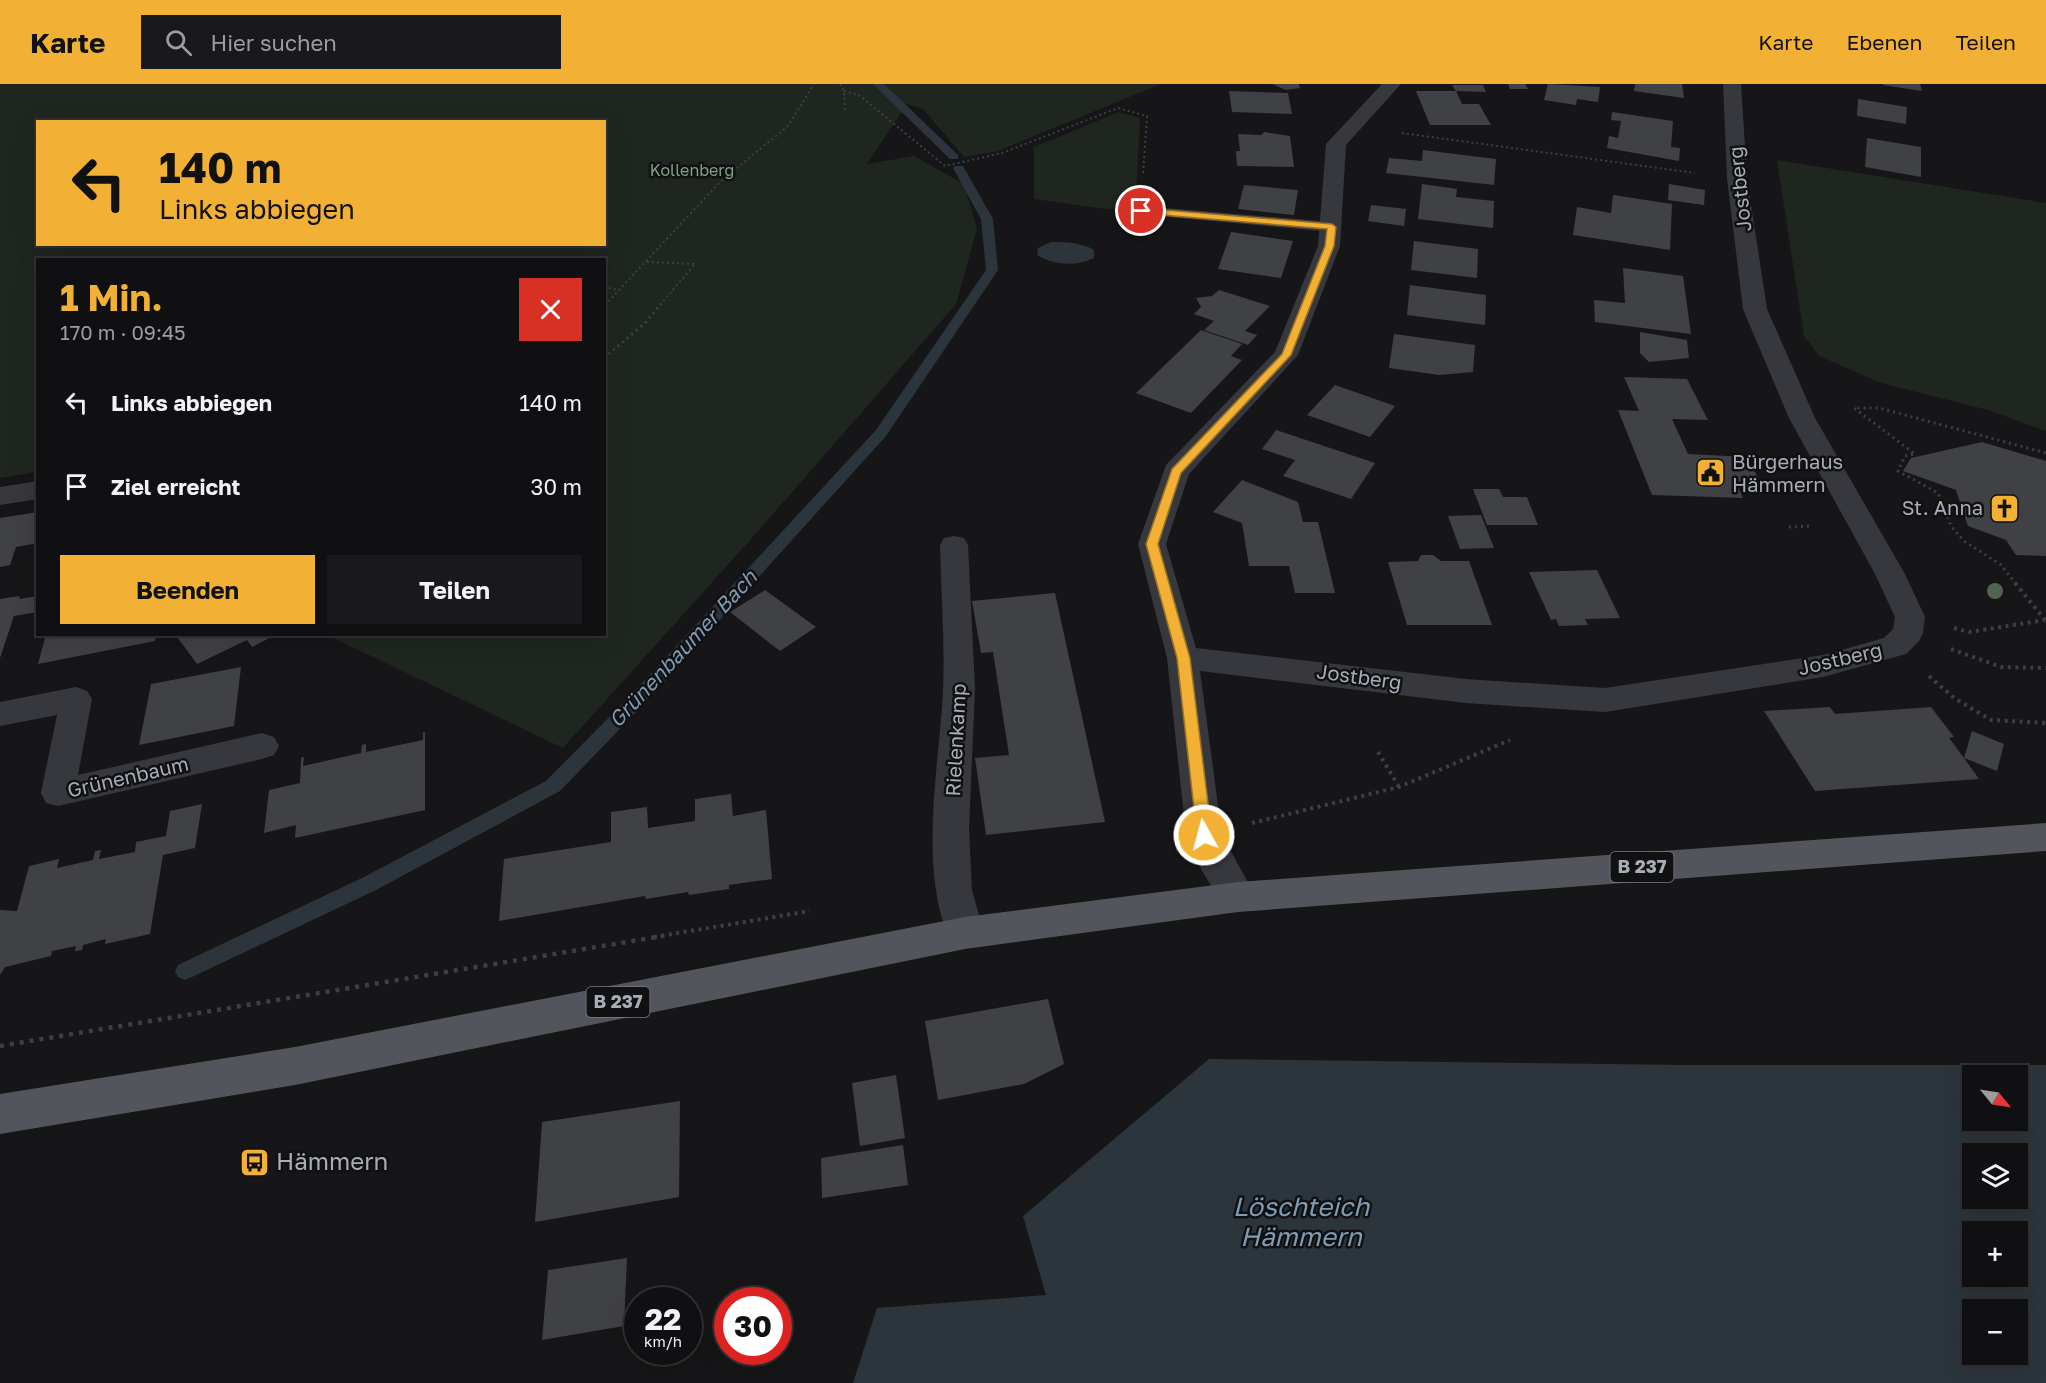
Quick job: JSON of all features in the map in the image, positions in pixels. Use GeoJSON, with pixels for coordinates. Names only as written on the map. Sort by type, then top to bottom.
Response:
{"type":"FeatureCollection","features":[{"type":"Feature","properties":{"kind":"main road","name":"B 237"},"geometry":{"type":"LineString","coordinates":[[0,1114],[295,1066],[965,933],[1238,897],[2046,837]]}},
{"type":"Feature","properties":{"kind":"street"},"geometry":{"type":"LineString","coordinates":[[1238,897],[1215,861],[1204,835],[1183,658],[1152,544],[1176,471],[1286,355],[1329,246],[1336,144],[1392,84]]}},
{"type":"Feature","properties":{"kind":"street","name":"Jostberg"},"geometry":{"type":"LineString","coordinates":[[1183,658],[1277,667],[1466,691],[1605,700],[1823,666],[1895,646],[1909,625],[1890,574],[1802,418],[1755,309],[1737,178],[1732,84]]}},
{"type":"Feature","properties":{"kind":"street"},"geometry":{"type":"LineString","coordinates":[[0,496],[36,490]]}},
{"type":"Feature","properties":{"kind":"street","name":"Rielenkamp"},"geometry":{"type":"LineString","coordinates":[[954,545],[959,689],[952,839],[954,890],[965,933]]}},
{"type":"Feature","properties":{"kind":"street","name":"Grünenbaum"},"geometry":{"type":"LineString","coordinates":[[0,714],[76,699],[57,793],[262,746]]}},
{"type":"Feature","properties":{"kind":"lane"},"geometry":{"type":"LineString","coordinates":[[1141,211],[1332,227]]}},
{"type":"Feature","properties":{"kind":"path"},"geometry":{"type":"LineString","coordinates":[[606,304],[682,220],[720,182],[788,126],[814,84]]}},
{"type":"Feature","properties":{"kind":"path"},"geometry":{"type":"LineString","coordinates":[[840,84],[844,91],[845,111]]}},
{"type":"Feature","properties":{"kind":"path"},"geometry":{"type":"LineString","coordinates":[[844,91],[859,95],[945,166],[1002,153],[1118,108],[1147,116],[1141,211]]}},
{"type":"Feature","properties":{"kind":"path"},"geometry":{"type":"LineString","coordinates":[[1402,133],[1737,178]]}},
{"type":"Feature","properties":{"kind":"path"},"geometry":{"type":"LineString","coordinates":[[606,356],[645,323],[695,264],[646,262]]}},
{"type":"Feature","properties":{"kind":"path"},"geometry":{"type":"LineString","coordinates":[[606,287],[620,290]]}},
{"type":"Feature","properties":{"kind":"path"},"geometry":{"type":"LineString","coordinates":[[1909,625],[1969,632],[2045,620],[2001,565],[1964,541],[1951,526],[1938,493],[1898,471],[1905,456],[1915,454],[1854,408],[1879,408],[2046,453]]}},
{"type":"Feature","properties":{"kind":"path"},"geometry":{"type":"LineString","coordinates":[[1909,625],[2001,667],[2046,668]]}},
{"type":"Feature","properties":{"kind":"path"},"geometry":{"type":"LineString","coordinates":[[1954,698],[1991,720],[2046,723]]}},
{"type":"Feature","properties":{"kind":"path"},"geometry":{"type":"LineString","coordinates":[[1204,835],[1399,788],[1518,737]]}},
{"type":"Feature","properties":{"kind":"path"},"geometry":{"type":"LineString","coordinates":[[1378,752],[1399,788]]}},
{"type":"Feature","properties":{"kind":"path"},"geometry":{"type":"LineString","coordinates":[[0,1046],[814,910]]}},
{"type":"Feature","properties":{"kind":"green space","name":"Kollenberg"},"geometry":{"type":"Polygon","coordinates":[[[0,84],[1161,84],[998,151],[964,157],[923,109],[907,104],[867,164],[914,156],[964,184],[977,229],[956,304],[760,529],[563,748],[329,636],[606,636],[606,258],[36,258],[36,472],[0,478],[0,84]]]}},
{"type":"Feature","properties":{"kind":"green space"},"geometry":{"type":"Polygon","coordinates":[[[1119,112],[1140,118],[1135,213],[1034,199],[1034,147],[1119,112]]]}},
{"type":"Feature","properties":{"kind":"green space"},"geometry":{"type":"Polygon","coordinates":[[[1777,160],[2046,203],[2046,431],[1988,410],[1881,383],[1819,356],[1804,336],[1777,160]]]}},
{"type":"Feature","properties":{"kind":"water"},"geometry":{"type":"Polygon","coordinates":[[[1051,242],[1083,245],[1094,250],[1094,258],[1080,263],[1065,264],[1037,255],[1038,248],[1051,242]]]}},
{"type":"Feature","properties":{"kind":"water","name":"Löschteich Hämmern"},"geometry":{"type":"Polygon","coordinates":[[[1209,1059],[1687,1065],[1962,1065],[1962,1131],[2028,1131],[2028,1065],[2046,1065],[2046,1383],[853,1383],[877,1308],[1046,1295],[1023,1216],[1209,1059]]]}},
{"type":"Feature","properties":{"kind":"building"},"geometry":{"type":"Polygon","coordinates":[[[1272,84],[1299,84],[1300,88],[1286,90],[1272,84]]]}},
{"type":"Feature","properties":{"kind":"building"},"geometry":{"type":"Polygon","coordinates":[[[1508,84],[1525,84],[1528,89],[1510,89],[1508,84]]]}},
{"type":"Feature","properties":{"kind":"building"},"geometry":{"type":"Polygon","coordinates":[[[1548,84],[1600,87],[1598,102],[1577,99],[1576,105],[1544,100],[1548,84]]]}},
{"type":"Feature","properties":{"kind":"building"},"geometry":{"type":"Polygon","coordinates":[[[1635,84],[1682,84],[1684,98],[1634,91],[1635,84]]]}},
{"type":"Feature","properties":{"kind":"building"},"geometry":{"type":"Polygon","coordinates":[[[1920,84],[1922,91],[1883,85],[1920,84]]]}},
{"type":"Feature","properties":{"kind":"building"},"geometry":{"type":"Polygon","coordinates":[[[1452,85],[1483,85],[1486,92],[1456,91],[1452,85]]]}},
{"type":"Feature","properties":{"kind":"building"},"geometry":{"type":"Polygon","coordinates":[[[1229,91],[1288,93],[1292,114],[1232,112],[1229,91]]]}},
{"type":"Feature","properties":{"kind":"building"},"geometry":{"type":"Polygon","coordinates":[[[1416,91],[1456,91],[1462,104],[1479,104],[1491,125],[1430,125],[1416,91]]]}},
{"type":"Feature","properties":{"kind":"building"},"geometry":{"type":"Polygon","coordinates":[[[1858,99],[1907,107],[1906,124],[1857,116],[1858,99]]]}},
{"type":"Feature","properties":{"kind":"building"},"geometry":{"type":"Polygon","coordinates":[[[1612,112],[1673,121],[1671,147],[1680,148],[1679,161],[1607,148],[1609,136],[1618,138],[1621,121],[1611,120],[1612,112]]]}},
{"type":"Feature","properties":{"kind":"building"},"geometry":{"type":"Polygon","coordinates":[[[1264,132],[1290,136],[1294,167],[1237,166],[1236,151],[1240,151],[1238,134],[1261,135],[1264,132]]]}},
{"type":"Feature","properties":{"kind":"building"},"geometry":{"type":"Polygon","coordinates":[[[1867,138],[1921,147],[1921,177],[1865,167],[1867,138]]]}},
{"type":"Feature","properties":{"kind":"building"},"geometry":{"type":"Polygon","coordinates":[[[1423,150],[1496,159],[1494,185],[1386,173],[1389,158],[1422,161],[1423,150]]]}},
{"type":"Feature","properties":{"kind":"building"},"geometry":{"type":"Polygon","coordinates":[[[1422,184],[1457,189],[1456,197],[1494,201],[1493,228],[1418,219],[1422,184]]]}},
{"type":"Feature","properties":{"kind":"building"},"geometry":{"type":"Polygon","coordinates":[[[1669,184],[1705,190],[1704,205],[1668,200],[1669,184]]]}},
{"type":"Feature","properties":{"kind":"building"},"geometry":{"type":"Polygon","coordinates":[[[1244,185],[1298,190],[1294,215],[1238,209],[1244,185]]]}},
{"type":"Feature","properties":{"kind":"building"},"geometry":{"type":"Polygon","coordinates":[[[1613,195],[1672,204],[1670,250],[1573,235],[1577,207],[1611,213],[1613,195]]]}},
{"type":"Feature","properties":{"kind":"building"},"geometry":{"type":"Polygon","coordinates":[[[1371,205],[1406,209],[1404,226],[1368,221],[1371,205]]]}},
{"type":"Feature","properties":{"kind":"building"},"geometry":{"type":"Polygon","coordinates":[[[1231,232],[1293,241],[1281,278],[1218,269],[1231,232]]]}},
{"type":"Feature","properties":{"kind":"building"},"geometry":{"type":"Polygon","coordinates":[[[1414,241],[1478,249],[1477,278],[1411,270],[1414,241]]]}},
{"type":"Feature","properties":{"kind":"building"},"geometry":{"type":"Polygon","coordinates":[[[1623,268],[1683,276],[1691,334],[1595,322],[1594,300],[1625,303],[1623,268]]]}},
{"type":"Feature","properties":{"kind":"building"},"geometry":{"type":"Polygon","coordinates":[[[1410,285],[1486,295],[1485,325],[1407,315],[1410,285]]]}},
{"type":"Feature","properties":{"kind":"building"},"geometry":{"type":"Polygon","coordinates":[[[1219,290],[1270,306],[1245,331],[1257,335],[1248,345],[1204,330],[1214,321],[1194,314],[1201,307],[1196,298],[1212,296],[1219,290]]]}},
{"type":"Feature","properties":{"kind":"building"},"geometry":{"type":"Polygon","coordinates":[[[1201,330],[1242,344],[1231,356],[1242,360],[1191,413],[1136,393],[1201,330]]]}},
{"type":"Feature","properties":{"kind":"building"},"geometry":{"type":"Polygon","coordinates":[[[1640,332],[1687,340],[1689,358],[1649,362],[1640,353],[1640,332]]]}},
{"type":"Feature","properties":{"kind":"building"},"geometry":{"type":"Polygon","coordinates":[[[1394,334],[1475,345],[1473,372],[1439,375],[1389,368],[1394,334]]]}},
{"type":"Feature","properties":{"kind":"building"},"geometry":{"type":"Polygon","coordinates":[[[1624,377],[1687,379],[1708,420],[1672,419],[1688,454],[1747,457],[1762,485],[1737,484],[1743,498],[1652,495],[1618,410],[1639,411],[1624,377]]]}},
{"type":"Feature","properties":{"kind":"building"},"geometry":{"type":"Polygon","coordinates":[[[1335,385],[1395,406],[1370,437],[1307,415],[1335,385]]]}},
{"type":"Feature","properties":{"kind":"building"},"geometry":{"type":"Polygon","coordinates":[[[1276,430],[1375,463],[1351,499],[1283,476],[1295,460],[1262,449],[1276,430]]]}},
{"type":"Feature","properties":{"kind":"building","name":"St. Anna"},"geometry":{"type":"Polygon","coordinates":[[[1982,442],[2046,461],[2046,556],[2016,555],[2006,540],[1968,526],[1956,490],[1903,471],[1911,458],[1982,442]]]}},
{"type":"Feature","properties":{"kind":"building"},"geometry":{"type":"Polygon","coordinates":[[[1242,480],[1298,502],[1303,522],[1318,522],[1335,593],[1295,593],[1289,566],[1249,566],[1242,523],[1213,512],[1242,480]]]}},
{"type":"Feature","properties":{"kind":"building"},"geometry":{"type":"Polygon","coordinates":[[[1473,489],[1499,489],[1503,497],[1527,497],[1538,525],[1487,525],[1473,489]]]}},
{"type":"Feature","properties":{"kind":"building"},"geometry":{"type":"Polygon","coordinates":[[[36,512],[36,543],[16,547],[10,565],[0,567],[0,518],[36,512]]]}},
{"type":"Feature","properties":{"kind":"building"},"geometry":{"type":"Polygon","coordinates":[[[1481,515],[1494,548],[1460,549],[1448,516],[1481,515]]]}},
{"type":"Feature","properties":{"kind":"building"},"geometry":{"type":"Polygon","coordinates":[[[1421,555],[1433,555],[1441,561],[1469,561],[1492,625],[1407,625],[1388,562],[1418,561],[1421,555]]]}},
{"type":"Feature","properties":{"kind":"building"},"geometry":{"type":"Polygon","coordinates":[[[1597,570],[1620,618],[1585,619],[1588,625],[1559,626],[1556,619],[1551,620],[1529,572],[1597,570]]]}},
{"type":"Feature","properties":{"kind":"building"},"geometry":{"type":"Polygon","coordinates":[[[765,590],[816,627],[780,651],[730,612],[765,590]]]}},
{"type":"Feature","properties":{"kind":"building"},"geometry":{"type":"Polygon","coordinates":[[[1055,593],[1105,822],[986,835],[975,758],[1009,755],[993,652],[981,653],[972,601],[1055,593]]]}},
{"type":"Feature","properties":{"kind":"building"},"geometry":{"type":"Polygon","coordinates":[[[36,596],[36,612],[14,616],[0,658],[0,599],[36,596]]]}},
{"type":"Feature","properties":{"kind":"building"},"geometry":{"type":"Polygon","coordinates":[[[45,636],[156,636],[155,641],[38,664],[45,636]]]}},
{"type":"Feature","properties":{"kind":"building"},"geometry":{"type":"Polygon","coordinates":[[[176,636],[273,636],[252,647],[247,640],[197,664],[176,636]]]}},
{"type":"Feature","properties":{"kind":"building"},"geometry":{"type":"Polygon","coordinates":[[[241,667],[234,726],[139,745],[151,684],[241,667]]]}},
{"type":"Feature","properties":{"kind":"building"},"geometry":{"type":"Polygon","coordinates":[[[1830,707],[1835,714],[1931,707],[1954,737],[1949,738],[1979,779],[1815,791],[1764,711],[1830,707]]]}},
{"type":"Feature","properties":{"kind":"building"},"geometry":{"type":"Polygon","coordinates":[[[1972,731],[2004,744],[1997,771],[1964,758],[1972,731]]]}},
{"type":"Feature","properties":{"kind":"building"},"geometry":{"type":"Polygon","coordinates":[[[423,732],[425,732],[425,810],[295,838],[296,825],[264,833],[269,790],[300,783],[301,758],[304,757],[303,766],[361,753],[362,745],[366,744],[366,752],[423,740],[423,732]]]}},
{"type":"Feature","properties":{"kind":"building"},"geometry":{"type":"Polygon","coordinates":[[[731,794],[733,816],[766,810],[772,879],[729,885],[729,889],[689,895],[688,892],[646,899],[645,896],[499,921],[504,859],[611,842],[611,812],[647,807],[648,828],[695,821],[695,799],[731,794]]]}},
{"type":"Feature","properties":{"kind":"building"},"geometry":{"type":"Polygon","coordinates":[[[202,804],[195,848],[163,855],[150,934],[105,944],[106,939],[83,945],[82,950],[75,951],[76,946],[52,951],[51,956],[5,967],[0,975],[0,910],[17,911],[29,866],[59,859],[57,868],[93,860],[95,851],[101,850],[99,859],[135,852],[136,842],[166,836],[170,811],[202,804]]]}},
{"type":"Feature","properties":{"kind":"building"},"geometry":{"type":"Polygon","coordinates":[[[1048,999],[1064,1064],[1024,1084],[938,1100],[925,1021],[1048,999]]]}},
{"type":"Feature","properties":{"kind":"building"},"geometry":{"type":"Polygon","coordinates":[[[896,1075],[905,1138],[860,1146],[852,1083],[896,1075]]]}},
{"type":"Feature","properties":{"kind":"building"},"geometry":{"type":"Polygon","coordinates":[[[680,1101],[679,1197],[535,1222],[542,1122],[680,1101]]]}},
{"type":"Feature","properties":{"kind":"building"},"geometry":{"type":"Polygon","coordinates":[[[903,1145],[908,1185],[822,1198],[821,1158],[903,1145]]]}},
{"type":"Feature","properties":{"kind":"building"},"geometry":{"type":"Polygon","coordinates":[[[627,1258],[624,1326],[542,1340],[548,1270],[627,1258]]]}},
{"type":"Feature","properties":{"kind":"waterway","name":"Grünenbaumer Bach"},"geometry":{"type":"LineString","coordinates":[[878,84],[954,157]]}},
{"type":"Feature","properties":{"kind":"waterway","name":"Grünenbaumer Bach"},"geometry":{"type":"LineString","coordinates":[[185,971],[369,884],[553,786],[637,700],[881,433],[992,270],[987,219],[959,168]]}},
{"type":"Feature","properties":{"kind":"place","name":"Bürgerhaus Hämmern"},"geometry":{"type":"Point","coordinates":[1711,473]}},
{"type":"Feature","properties":{"kind":"place","name":"St. Anna"},"geometry":{"type":"Point","coordinates":[2004,508]}},
{"type":"Feature","properties":{"kind":"place","name":"Hämmern"},"geometry":{"type":"Point","coordinates":[255,1162]}},
{"type":"Feature","properties":{"kind":"route"},"geometry":{"type":"LineString","coordinates":[[1141,211],[1282,225],[1332,227],[1329,246],[1286,355],[1176,471],[1152,544],[1183,658],[1204,835]]}}]}
